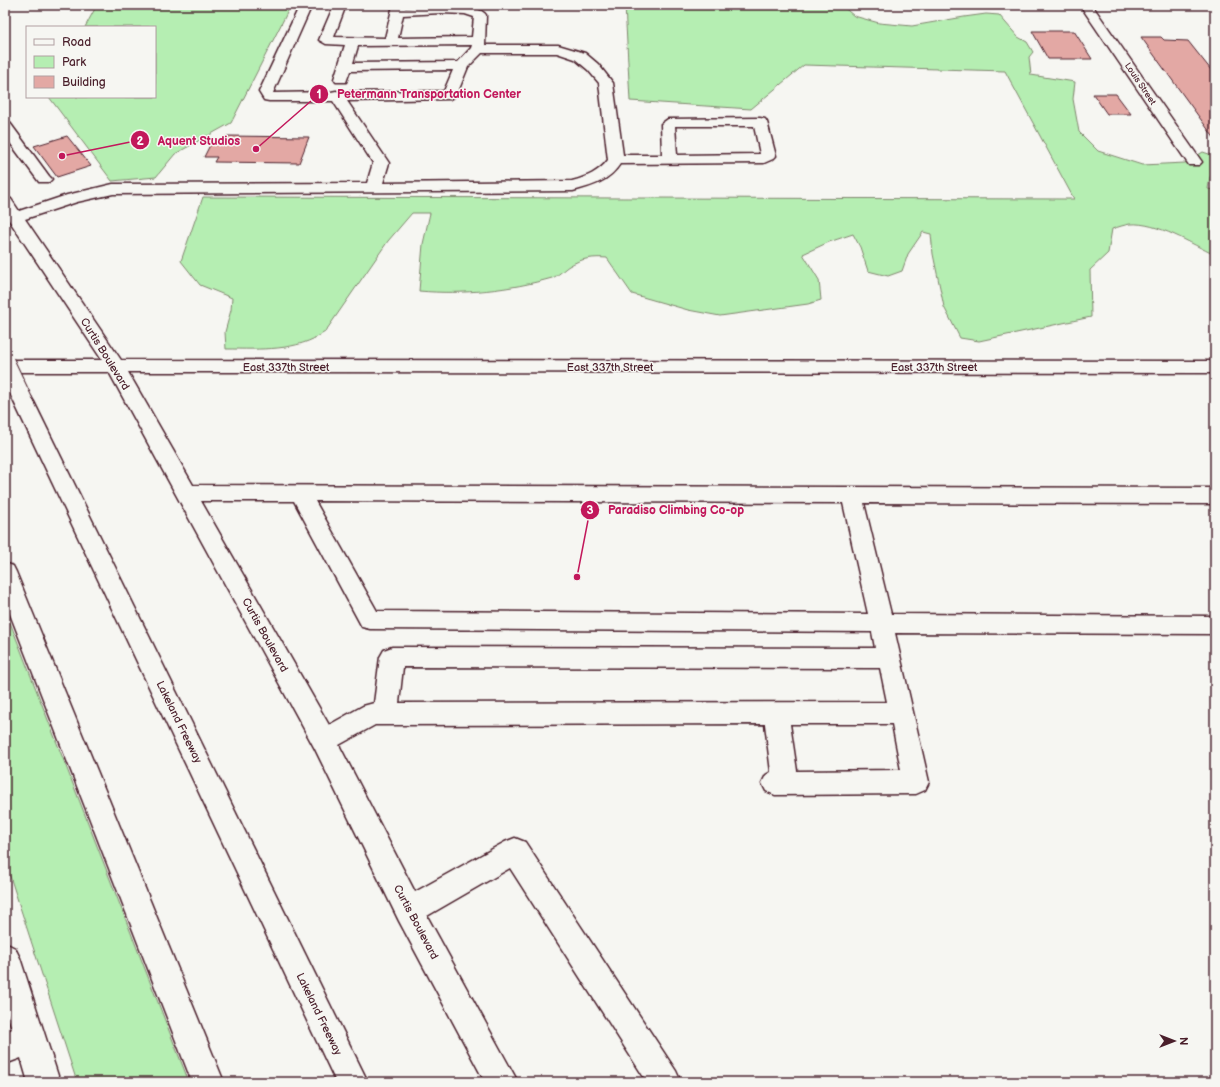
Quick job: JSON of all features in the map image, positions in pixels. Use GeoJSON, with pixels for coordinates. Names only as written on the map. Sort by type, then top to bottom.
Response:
{"type":"FeatureCollection","features":[{"type":"Feature","properties":{"kind":"main road"},"geometry":{"type":"LineString","coordinates":[[306,5],[266,92],[269,97],[336,95],[445,96],[450,94],[460,72],[478,45],[480,15],[476,12],[398,8],[391,42]]}},
{"type":"Feature","properties":{"kind":"main road"},"geometry":{"type":"LineString","coordinates":[[16,217],[73,198],[113,189],[573,186],[596,179],[609,172],[616,160],[606,84],[593,67],[580,56],[558,49],[326,40],[340,5]]}},
{"type":"Feature","properties":{"kind":"main road","name":"Louis Street"},"geometry":{"type":"LineString","coordinates":[[1086,5],[1194,162]]}},
{"type":"Feature","properties":{"kind":"main road"},"geometry":{"type":"LineString","coordinates":[[336,95],[353,42]]}},
{"type":"Feature","properties":{"kind":"main road"},"geometry":{"type":"LineString","coordinates":[[343,73],[460,72]]}},
{"type":"Feature","properties":{"kind":"main road"},"geometry":{"type":"LineString","coordinates":[[336,95],[381,163],[374,187]]}},
{"type":"Feature","properties":{"kind":"main road"},"geometry":{"type":"LineString","coordinates":[[616,160],[764,158],[768,156],[760,122],[673,122],[668,124],[670,159]]}},
{"type":"Feature","properties":{"kind":"main road"},"geometry":{"type":"LineString","coordinates":[[5,126],[10,142],[44,179]]}},
{"type":"Feature","properties":{"kind":"main road","name":"Curtis Boulevard"},"geometry":{"type":"LineString","coordinates":[[5,202],[116,367],[324,740],[409,911],[502,1082]]}},
{"type":"Feature","properties":{"kind":"main road","name":"Lakeland Freeway"},"geometry":{"type":"LineString","coordinates":[[5,362],[352,1082]]}},
{"type":"Feature","properties":{"kind":"main road","name":"East 337th Street"},"geometry":{"type":"LineString","coordinates":[[5,366],[1215,367]]}},
{"type":"Feature","properties":{"kind":"main road"},"geometry":{"type":"LineString","coordinates":[[186,493],[1215,496]]}},
{"type":"Feature","properties":{"kind":"main road"},"geometry":{"type":"LineString","coordinates":[[300,493],[370,620],[1215,625]]}},
{"type":"Feature","properties":{"kind":"main road"},"geometry":{"type":"LineString","coordinates":[[776,714],[780,783],[916,782],[890,658],[852,495]]}},
{"type":"Feature","properties":{"kind":"main road"},"geometry":{"type":"LineString","coordinates":[[5,572],[208,1082]]}},
{"type":"Feature","properties":{"kind":"main road"},"geometry":{"type":"LineString","coordinates":[[385,714],[392,657],[890,658]]}},
{"type":"Feature","properties":{"kind":"main road"},"geometry":{"type":"LineString","coordinates":[[324,740],[372,714],[902,713]]}},
{"type":"Feature","properties":{"kind":"main road"},"geometry":{"type":"LineString","coordinates":[[409,911],[515,851],[665,1082]]}},
{"type":"Feature","properties":{"kind":"main road"},"geometry":{"type":"LineString","coordinates":[[5,958],[17,1043],[44,1082]]}},
{"type":"Feature","properties":{"kind":"green space"},"geometry":{"type":"Polygon","coordinates":[[[97,5],[291,5],[231,123],[175,154],[156,177],[112,181],[50,98],[156,98],[156,26],[86,26],[97,5]]]}},
{"type":"Feature","properties":{"kind":"green space"},"geometry":{"type":"Polygon","coordinates":[[[625,5],[841,5],[854,16],[879,23],[912,26],[986,14],[999,15],[1018,37],[1027,42],[1033,52],[1029,57],[1031,75],[1075,82],[1073,99],[1079,132],[1098,151],[1142,165],[1185,163],[1203,152],[1215,156],[1215,171],[1210,177],[1208,189],[1215,190],[1215,255],[1152,226],[1130,224],[1112,229],[1108,253],[1090,270],[1091,317],[979,341],[960,338],[944,307],[933,254],[931,234],[923,232],[908,254],[902,271],[888,276],[868,271],[860,247],[853,234],[829,242],[803,254],[819,280],[821,300],[808,304],[720,316],[688,310],[632,294],[607,258],[592,258],[583,260],[574,263],[552,278],[520,286],[469,292],[419,291],[423,244],[430,213],[412,213],[388,241],[325,332],[302,343],[290,346],[265,349],[226,349],[225,332],[231,310],[232,298],[200,285],[181,261],[203,197],[1074,199],[1005,71],[804,65],[751,109],[630,101],[625,5]]]}},
{"type":"Feature","properties":{"kind":"green space"},"geometry":{"type":"Polygon","coordinates":[[[5,610],[189,1082],[77,1082],[5,861],[5,610]]]}},
{"type":"Feature","properties":{"kind":"building"},"geometry":{"type":"Polygon","coordinates":[[[1032,31],[1074,31],[1092,59],[1048,59],[1032,31]]]}},
{"type":"Feature","properties":{"kind":"building"},"geometry":{"type":"Polygon","coordinates":[[[1141,37],[1161,37],[1164,40],[1188,41],[1215,75],[1215,139],[1141,37]]]}},
{"type":"Feature","properties":{"kind":"building"},"geometry":{"type":"Polygon","coordinates":[[[1093,94],[1116,94],[1131,114],[1107,114],[1093,94]]]}},
{"type":"Feature","properties":{"kind":"building"},"geometry":{"type":"Polygon","coordinates":[[[67,136],[91,166],[57,177],[34,146],[67,136]]]}},
{"type":"Feature","properties":{"kind":"building"},"geometry":{"type":"Polygon","coordinates":[[[227,136],[309,137],[299,163],[214,162],[217,157],[204,157],[212,141],[225,141],[227,136]]]}},
{"type":"Feature","properties":{"kind":"place","name":"Petermann Transportation Center"},"geometry":{"type":"Point","coordinates":[256,149]}},
{"type":"Feature","properties":{"kind":"place","name":"Aquent Studios"},"geometry":{"type":"Point","coordinates":[62,156]}},
{"type":"Feature","properties":{"kind":"place","name":"Paradiso Climbing Co-op"},"geometry":{"type":"Point","coordinates":[577,577]}}]}
